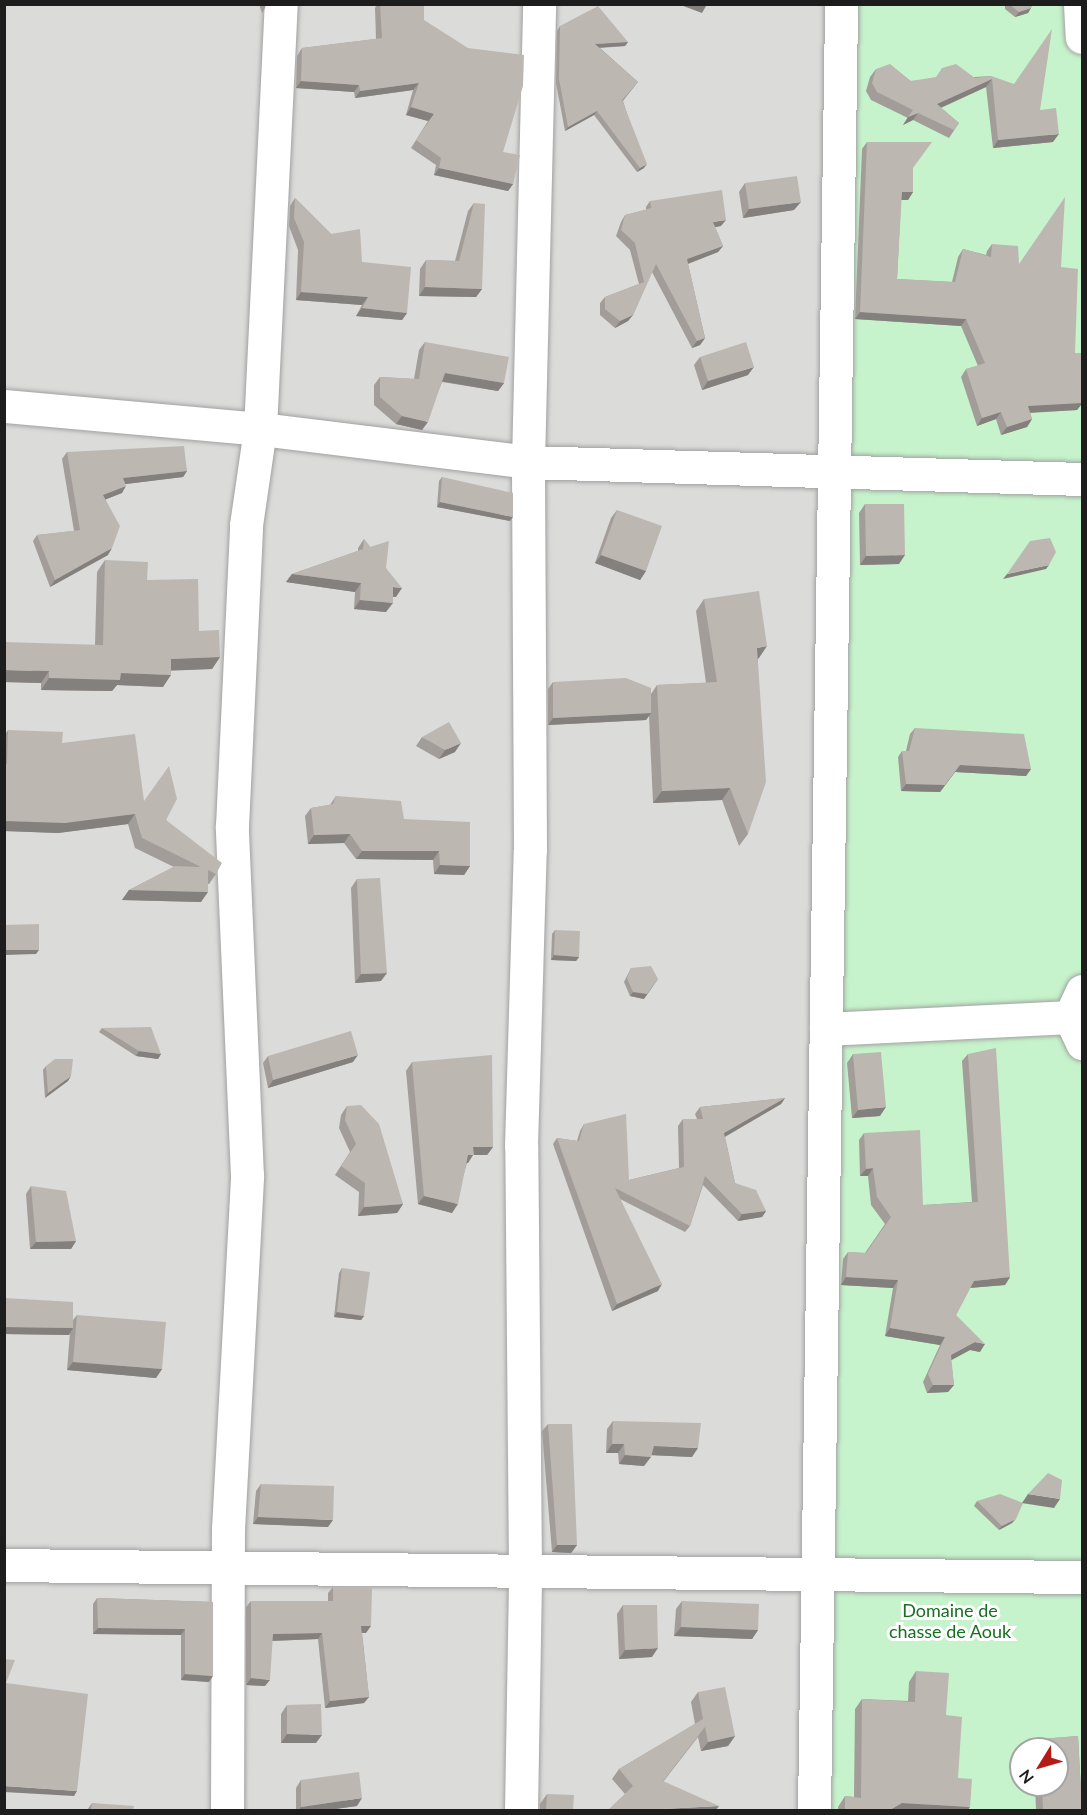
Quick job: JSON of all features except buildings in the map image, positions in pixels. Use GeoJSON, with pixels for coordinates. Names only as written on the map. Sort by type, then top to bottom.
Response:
{"type":"FeatureCollection","features":[{"type":"Feature","properties":{"kind":"street"},"geometry":{"type":"LineString","coordinates":[[226,1810],[229,1570],[247,1176],[232,826],[246,525],[260,429],[281,4]]}},
{"type":"Feature","properties":{"kind":"street"},"geometry":{"type":"LineString","coordinates":[[521,1810],[525,1571],[521,1146],[531,850],[528,462],[539,4]]}},
{"type":"Feature","properties":{"kind":"street"},"geometry":{"type":"LineString","coordinates":[[814,1810],[841,4]]}},
{"type":"Feature","properties":{"kind":"street"},"geometry":{"type":"LineString","coordinates":[[1080,4],[1083,37]]}},
{"type":"Feature","properties":{"kind":"street"},"geometry":{"type":"LineString","coordinates":[[4,406],[260,429],[528,462],[834,475],[1083,479]]}},
{"type":"Feature","properties":{"kind":"street"},"geometry":{"type":"LineString","coordinates":[[826,1029],[1078,1017]]}},
{"type":"Feature","properties":{"kind":"street"},"geometry":{"type":"LineString","coordinates":[[4,1565],[229,1570],[817,1571],[1083,1577]]}},
{"type":"Feature","properties":{"kind":"shaded area"},"geometry":{"type":"Polygon","coordinates":[[[5,5],[1082,5],[1082,1810],[5,1810],[5,5]]]}},
{"type":"Feature","properties":{"kind":"green space","name":"Domaine de chasse de Aouk"},"geometry":{"type":"Polygon","coordinates":[[[841,5],[1082,5],[1082,1810],[813,1810],[841,5]]]}}]}
